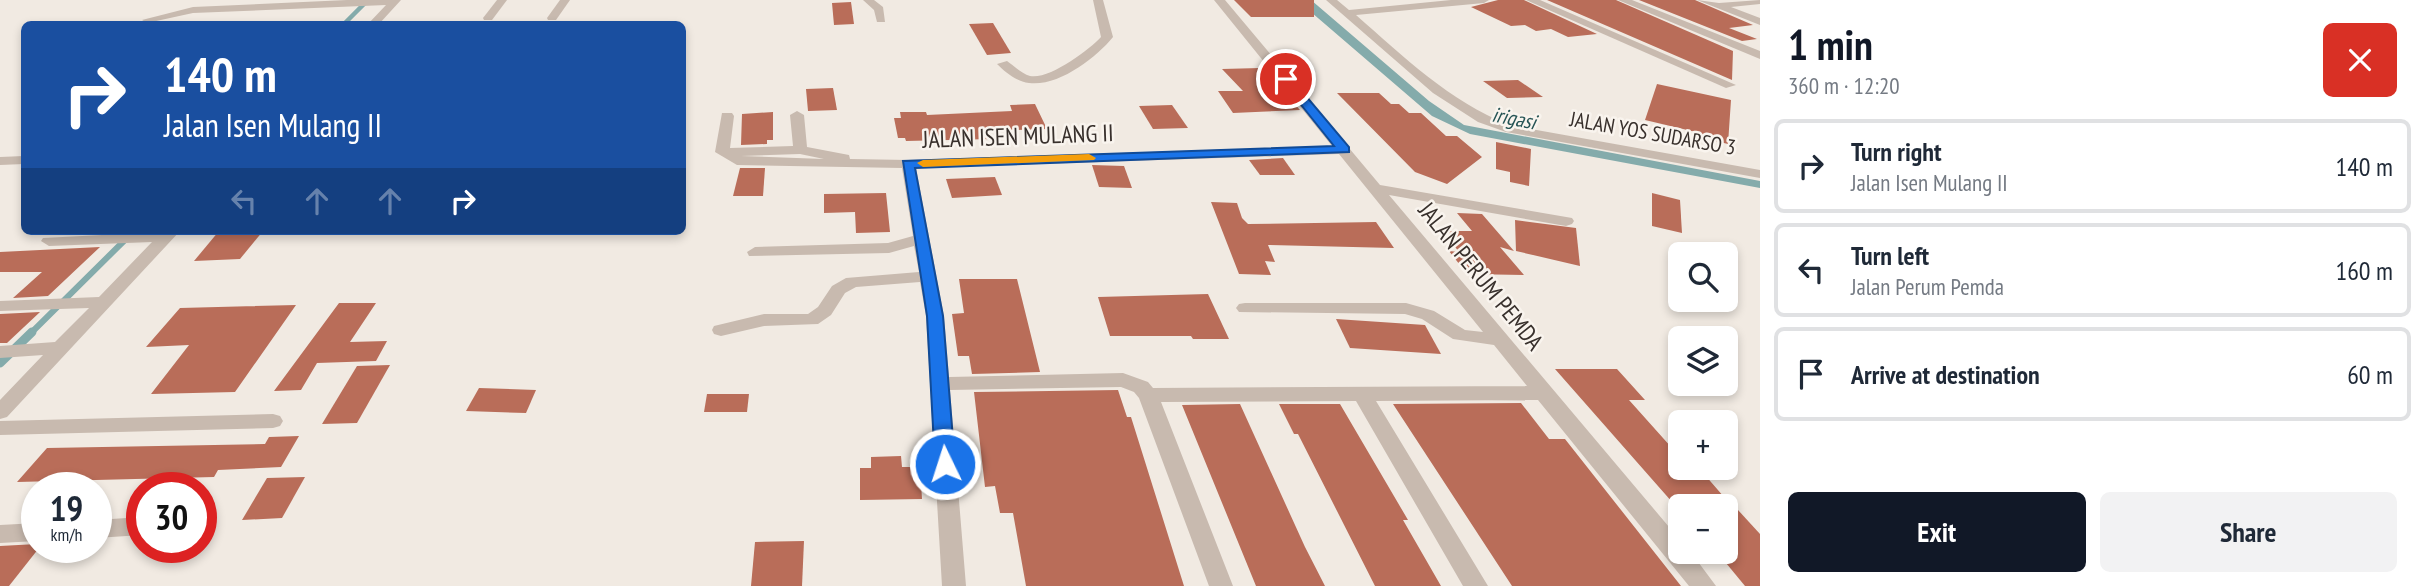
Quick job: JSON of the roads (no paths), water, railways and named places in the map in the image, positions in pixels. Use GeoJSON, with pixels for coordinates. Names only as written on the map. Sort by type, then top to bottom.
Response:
{"type":"FeatureCollection","features":[{"type":"Feature","properties":{"kind":"street"},"geometry":{"type":"LineString","coordinates":[[488,18],[502,0]]}},
{"type":"Feature","properties":{"kind":"street"},"geometry":{"type":"LineString","coordinates":[[552,18],[565,0]]}},
{"type":"Feature","properties":{"kind":"street"},"geometry":{"type":"LineString","coordinates":[[868,0],[879,9],[881,20]]}},
{"type":"Feature","properties":{"kind":"street"},"geometry":{"type":"LineString","coordinates":[[1003,64],[1026,79],[1036,81],[1087,55],[1107,37],[1098,0]]}},
{"type":"Feature","properties":{"kind":"street","name":"JALAN PERUM PEMDA"},"geometry":{"type":"LineString","coordinates":[[1219,0],[1703,586]]}},
{"type":"Feature","properties":{"kind":"street","name":"JALAN YOS SUDARSO 3"},"geometry":{"type":"LineString","coordinates":[[1331,0],[1442,93],[1471,115],[1491,124],[1760,174]]}},
{"type":"Feature","properties":{"kind":"street"},"geometry":{"type":"LineString","coordinates":[[1348,13],[1484,0]]}},
{"type":"Feature","properties":{"kind":"street"},"geometry":{"type":"LineString","coordinates":[[1531,0],[1730,85]]}},
{"type":"Feature","properties":{"kind":"street"},"geometry":{"type":"LineString","coordinates":[[1623,0],[1760,55]]}},
{"type":"Feature","properties":{"kind":"street"},"geometry":{"type":"LineString","coordinates":[[1702,0],[1760,22]]}},
{"type":"Feature","properties":{"kind":"street"},"geometry":{"type":"LineString","coordinates":[[147,20],[193,10],[395,1]]}},
{"type":"Feature","properties":{"kind":"street"},"geometry":{"type":"LineString","coordinates":[[376,21],[395,1]]}},
{"type":"Feature","properties":{"kind":"street"},"geometry":{"type":"LineString","coordinates":[[1716,6],[1760,1]]}},
{"type":"Feature","properties":{"kind":"street"},"geometry":{"type":"LineString","coordinates":[[797,114],[800,150]]}},
{"type":"Feature","properties":{"kind":"street"},"geometry":{"type":"LineString","coordinates":[[722,152],[727,116]]}},
{"type":"Feature","properties":{"kind":"street"},"geometry":{"type":"LineString","coordinates":[[722,152],[800,150],[831,153],[854,164]]}},
{"type":"Feature","properties":{"kind":"street","name":"JALAN ISEN MULANG II"},"geometry":{"type":"LineString","coordinates":[[954,586],[935,316],[908,164],[1344,150]]}},
{"type":"Feature","properties":{"kind":"street"},"geometry":{"type":"LineString","coordinates":[[722,152],[728,158],[751,164],[908,164]]}},
{"type":"Feature","properties":{"kind":"street"},"geometry":{"type":"LineString","coordinates":[[1374,188],[1566,221]]}},
{"type":"Feature","properties":{"kind":"street"},"geometry":{"type":"LineString","coordinates":[[49,241],[152,235]]}},
{"type":"Feature","properties":{"kind":"street"},"geometry":{"type":"LineString","coordinates":[[0,412],[8,394],[60,348],[168,235]]}},
{"type":"Feature","properties":{"kind":"street"},"geometry":{"type":"LineString","coordinates":[[755,253],[889,248],[920,239]]}},
{"type":"Feature","properties":{"kind":"street"},"geometry":{"type":"LineString","coordinates":[[722,330],[764,320],[812,320],[825,311],[838,290],[852,282],[927,276]]}},
{"type":"Feature","properties":{"kind":"street"},"geometry":{"type":"LineString","coordinates":[[0,306],[104,302]]}},
{"type":"Feature","properties":{"kind":"street"},"geometry":{"type":"LineString","coordinates":[[1245,308],[1406,309],[1428,315],[1460,335],[1499,340]]}},
{"type":"Feature","properties":{"kind":"street"},"geometry":{"type":"LineString","coordinates":[[0,352],[60,348]]}},
{"type":"Feature","properties":{"kind":"street"},"geometry":{"type":"LineString","coordinates":[[940,384],[1123,380],[1141,387],[1148,395],[1222,586]]}},
{"type":"Feature","properties":{"kind":"street"},"geometry":{"type":"LineString","coordinates":[[1361,392],[1476,586]]}},
{"type":"Feature","properties":{"kind":"street"},"geometry":{"type":"LineString","coordinates":[[1148,395],[1544,393]]}},
{"type":"Feature","properties":{"kind":"street"},"geometry":{"type":"LineString","coordinates":[[0,428],[273,421]]}},
{"type":"Feature","properties":{"kind":"street"},"geometry":{"type":"LineString","coordinates":[[0,534],[21,533]]}},
{"type":"Feature","properties":{"kind":"water"},"geometry":{"type":"Polygon","coordinates":[[[1297,0],[1311,0],[1429,101],[1464,125],[1760,181],[1760,188],[1470,134],[1432,116],[1297,0]]]}},
{"type":"Feature","properties":{"kind":"waterway"},"geometry":{"type":"LineString","coordinates":[[347,21],[368,0]]}},
{"type":"Feature","properties":{"kind":"waterway"},"geometry":{"type":"LineString","coordinates":[[30,334],[130,235]]}},
{"type":"Feature","properties":{"kind":"waterway"},"geometry":{"type":"LineString","coordinates":[[0,363],[32,332]]}},
{"type":"Feature","properties":{"kind":"water label","name":"irigasi"},"geometry":{"type":"Point","coordinates":[1514,118]}}]}
